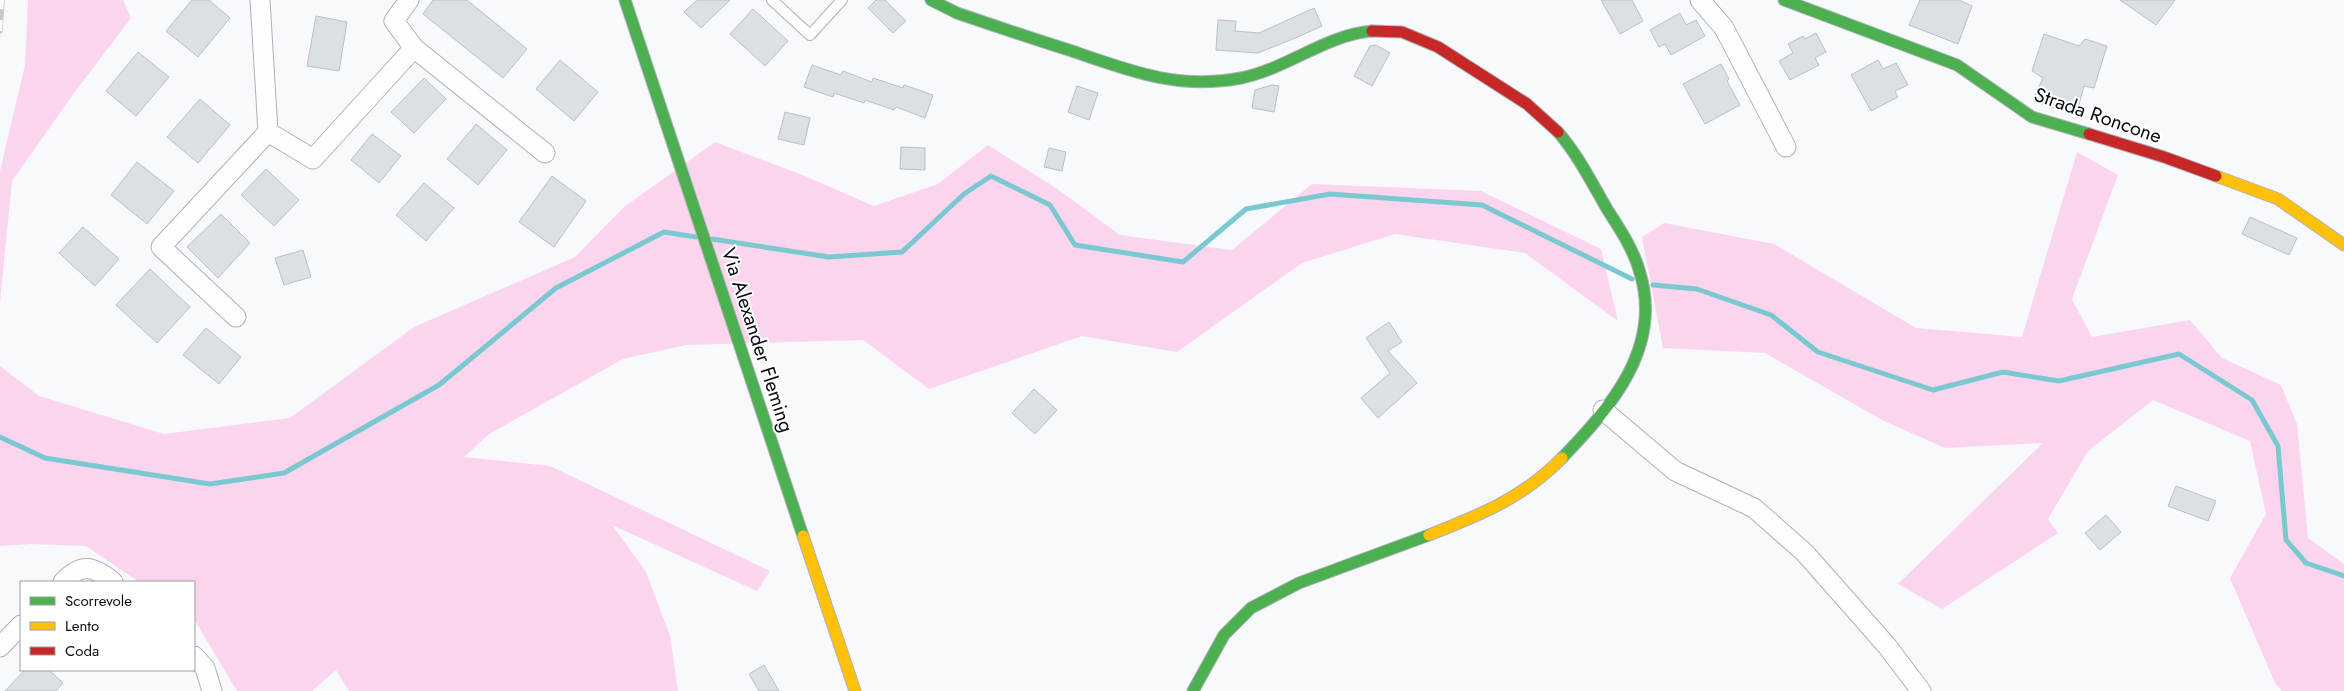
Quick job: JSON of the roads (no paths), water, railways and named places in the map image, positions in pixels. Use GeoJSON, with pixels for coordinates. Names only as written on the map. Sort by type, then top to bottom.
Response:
{"type":"FeatureCollection","features":[{"type":"Feature","properties":{"kind":"street"},"geometry":{"type":"LineString","coordinates":[[236,317],[161,247],[268,132],[260,0]]}},
{"type":"Feature","properties":{"kind":"street"},"geometry":{"type":"LineString","coordinates":[[409,0],[394,20],[414,48],[545,153]]}},
{"type":"Feature","properties":{"kind":"street","name":"Via Alexander Fleming"},"geometry":{"type":"LineString","coordinates":[[625,0],[855,691]]}},
{"type":"Feature","properties":{"kind":"street"},"geometry":{"type":"LineString","coordinates":[[931,0],[957,13],[1149,77],[1182,82],[1222,82],[1258,74],[1349,35],[1376,30],[1402,32],[1451,55],[1520,100],[1546,120],[1567,143],[1620,230],[1639,270],[1643,283],[1645,311],[1642,341],[1625,382],[1582,438],[1525,491],[1454,526],[1280,591],[1248,609],[1227,631],[1211,655],[1193,691]]}},
{"type":"Feature","properties":{"kind":"street"},"geometry":{"type":"LineString","coordinates":[[1700,0],[1724,28],[1786,147]]}},
{"type":"Feature","properties":{"kind":"street","name":"Strada Roncone"},"geometry":{"type":"LineString","coordinates":[[1784,0],[1957,64],[2032,117],[2164,157],[2278,199],[2344,246]]}},
{"type":"Feature","properties":{"kind":"street"},"geometry":{"type":"LineString","coordinates":[[268,132],[313,159],[414,48]]}},
{"type":"Feature","properties":{"kind":"street"},"geometry":{"type":"LineString","coordinates":[[1603,410],[1675,471],[1754,508],[1805,553],[1886,646],[1921,691]]}},
{"type":"Feature","properties":{"kind":"street"},"geometry":{"type":"LineString","coordinates":[[64,581],[74,570],[88,568],[104,574],[111,581]]}},
{"type":"Feature","properties":{"kind":"street"},"geometry":{"type":"LineString","coordinates":[[0,647],[20,626]]}},
{"type":"Feature","properties":{"kind":"street"},"geometry":{"type":"LineString","coordinates":[[195,657],[205,668],[212,691]]}},
{"type":"Feature","properties":{"kind":"lane"},"geometry":{"type":"LineString","coordinates":[[772,0],[810,35],[842,0]]}},
{"type":"Feature","properties":{"kind":"waterway"},"geometry":{"type":"LineString","coordinates":[[712,239],[829,257],[902,252],[964,194],[991,176],[1050,205],[1075,245],[1183,262],[1246,209],[1330,194],[1482,205],[1632,279]]}},
{"type":"Feature","properties":{"kind":"waterway"},"geometry":{"type":"LineString","coordinates":[[0,437],[45,458],[210,484],[284,473],[439,385],[556,288],[664,232],[696,237]]}},
{"type":"Feature","properties":{"kind":"waterway"},"geometry":{"type":"LineString","coordinates":[[1653,285],[1697,289],[1771,315],[1818,352],[1933,390],[2003,372],[2059,381],[2179,354],[2252,400],[2278,446],[2286,540],[2306,563],[2344,576]]}},
{"type":"Feature","properties":{"kind":"railway"},"geometry":{"type":"LineString","coordinates":[[0,31],[2,0]]}}]}
